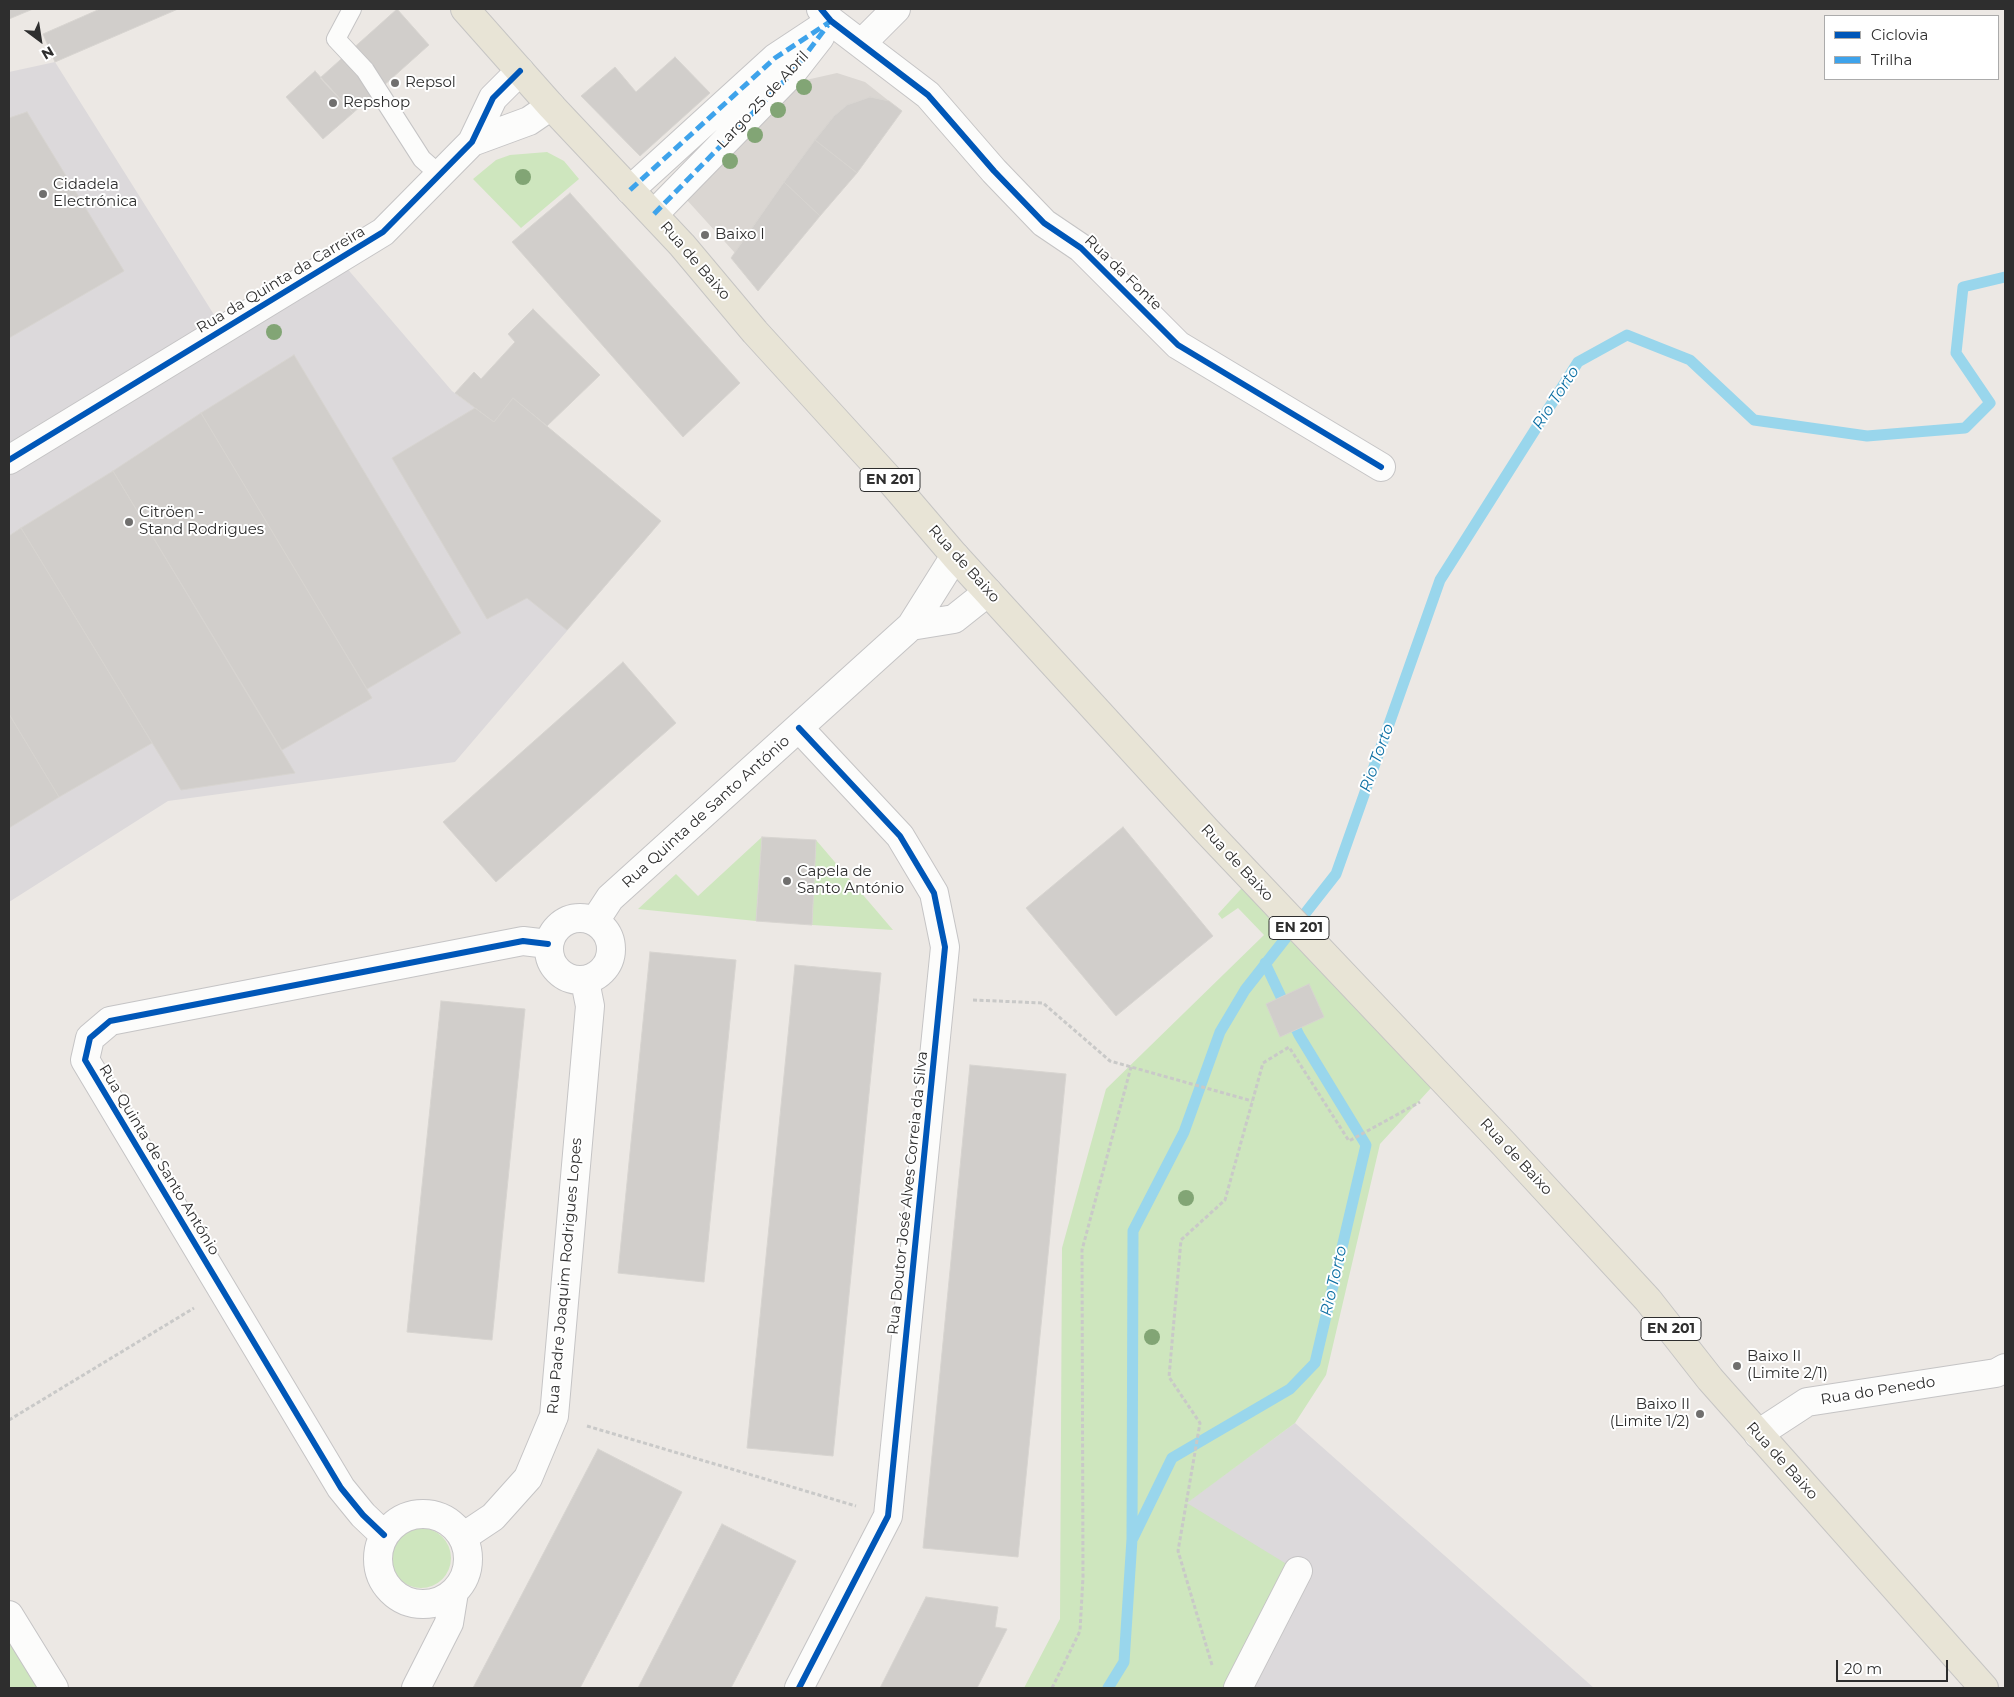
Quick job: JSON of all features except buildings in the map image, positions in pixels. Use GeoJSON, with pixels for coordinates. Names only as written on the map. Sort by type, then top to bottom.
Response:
{"type":"FeatureCollection","features":[{"type":"Feature","properties":{"kind":"main road","name":"Rua de Baixo"},"geometry":{"type":"LineString","coordinates":[[465,9],[552,106],[682,244],[755,332],[890,480],[955,556],[1251,878],[1504,1144],[1648,1300],[1710,1379],[1984,1688]]}},
{"type":"Feature","properties":{"kind":"street"},"geometry":{"type":"LineString","coordinates":[[861,44],[896,9]]}},
{"type":"Feature","properties":{"kind":"street","name":"Rua da Fonte"},"geometry":{"type":"LineString","coordinates":[[826,15],[928,95],[994,171],[1044,223],[1081,248],[1178,345],[1380,467]]}},
{"type":"Feature","properties":{"kind":"street","name":"Largo 25 de Abril"},"geometry":{"type":"LineString","coordinates":[[630,190],[775,58],[826,15]]}},
{"type":"Feature","properties":{"kind":"street","name":"Largo 25 de Abril"},"geometry":{"type":"LineString","coordinates":[[654,214],[791,74],[826,15]]}},
{"type":"Feature","properties":{"kind":"street","name":"Rua da Quinta da Carreira"},"geometry":{"type":"LineString","coordinates":[[9,460],[383,232],[472,142],[493,98],[525,76]]}},
{"type":"Feature","properties":{"kind":"street","name":"Rua da Quinta da Carreira"},"geometry":{"type":"LineString","coordinates":[[472,142],[529,121],[552,106]]}},
{"type":"Feature","properties":{"kind":"street","name":"Rua Quinta de Santo António"},"geometry":{"type":"LineString","coordinates":[[595,921],[610,898],[911,626],[955,556]]}},
{"type":"Feature","properties":{"kind":"street"},"geometry":{"type":"LineString","coordinates":[[911,626],[954,619],[988,592]]}},
{"type":"Feature","properties":{"kind":"street","name":"Rua Doutor José Alves Correia da Silva"},"geometry":{"type":"LineString","coordinates":[[799,728],[900,836],[934,893],[945,947],[888,1516],[799,1688]]}},
{"type":"Feature","properties":{"kind":"street"},"geometry":{"type":"LineString","coordinates":[[575,918],[595,921],[608,935],[611,944],[608,964],[602,972],[585,981],[565,977],[557,972],[551,964],[548,954],[548,944],[552,935],[566,921],[575,918]]}},
{"type":"Feature","properties":{"kind":"street","name":"Rua Quinta de Santo António"},"geometry":{"type":"LineString","coordinates":[[384,1535],[362,1514],[341,1488],[85,1060],[90,1038],[110,1021],[523,941],[548,944]]}},
{"type":"Feature","properties":{"kind":"street","name":"Rua Padre Joaquim Rodrigues Lopes"},"geometry":{"type":"LineString","coordinates":[[463,1538],[493,1517],[528,1478],[554,1416],[590,1006],[585,981]]}},
{"type":"Feature","properties":{"kind":"street","name":"Rua do Penedo"},"geometry":{"type":"LineString","coordinates":[[1758,1434],[1807,1402],[1996,1372],[2005,1368]]}},
{"type":"Feature","properties":{"kind":"street"},"geometry":{"type":"LineString","coordinates":[[431,1514],[444,1518],[455,1526],[463,1538],[468,1552],[467,1566],[462,1580],[454,1592],[442,1600],[428,1604],[413,1603],[394,1594],[388,1589],[381,1577],[377,1563],[378,1548],[384,1535],[404,1517],[431,1514]]}},
{"type":"Feature","properties":{"kind":"street"},"geometry":{"type":"LineString","coordinates":[[1238,1688],[1298,1571]]}},
{"type":"Feature","properties":{"kind":"street"},"geometry":{"type":"LineString","coordinates":[[416,1688],[449,1623],[454,1592]]}},
{"type":"Feature","properties":{"kind":"street"},"geometry":{"type":"LineString","coordinates":[[9,1614],[54,1688]]}},
{"type":"Feature","properties":{"kind":"lane"},"geometry":{"type":"LineString","coordinates":[[352,9],[336,39],[366,70],[422,159],[440,175]]}},
{"type":"Feature","properties":{"kind":"path"},"geometry":{"type":"LineString","coordinates":[[940,998],[1043,1003],[1110,1061],[1252,1101]]}},
{"type":"Feature","properties":{"kind":"path"},"geometry":{"type":"LineString","coordinates":[[1213,1670],[1178,1551],[1200,1423],[1169,1377],[1181,1240],[1225,1200],[1263,1063],[1289,1047],[1350,1141],[1421,1101]]}},
{"type":"Feature","properties":{"kind":"path"},"geometry":{"type":"LineString","coordinates":[[1052,1688],[1080,1631],[1083,1577],[1082,1250],[1131,1067]]}},
{"type":"Feature","properties":{"kind":"path"},"geometry":{"type":"LineString","coordinates":[[9,1420],[222,1291]]}},
{"type":"Feature","properties":{"kind":"path"},"geometry":{"type":"LineString","coordinates":[[554,1416],[888,1516]]}},
{"type":"Feature","properties":{"kind":"shaded area"},"geometry":{"type":"Polygon","coordinates":[[[55,62],[223,329],[339,259],[452,391],[494,422],[513,398],[661,521],[455,762],[168,801],[9,902],[9,72],[55,62]]]}},
{"type":"Feature","properties":{"kind":"shaded area"},"geometry":{"type":"Polygon","coordinates":[[[837,73],[865,82],[889,101],[870,97],[847,105],[834,116],[784,182],[735,253],[686,199],[776,105],[806,80],[837,73]]]}},
{"type":"Feature","properties":{"kind":"shaded area"},"geometry":{"type":"Polygon","coordinates":[[[1295,1423],[1594,1688],[1238,1688],[1186,1503],[1295,1423]]]}},
{"type":"Feature","properties":{"kind":"green space"},"geometry":{"type":"Polygon","coordinates":[[[547,152],[564,161],[579,179],[521,228],[473,179],[496,160],[510,155],[547,152]]]}},
{"type":"Feature","properties":{"kind":"green space"},"geometry":{"type":"Polygon","coordinates":[[[762,837],[756,921],[638,909],[676,874],[698,896],[762,837]]]}},
{"type":"Feature","properties":{"kind":"green space"},"geometry":{"type":"Polygon","coordinates":[[[816,840],[893,930],[812,925],[816,840]]]}},
{"type":"Feature","properties":{"kind":"green space"},"geometry":{"type":"Polygon","coordinates":[[[1251,878],[1441,1077],[1380,1144],[1326,1375],[1295,1423],[1187,1503],[1298,1571],[1238,1688],[1024,1688],[1060,1619],[1062,1248],[1106,1089],[1264,935],[1238,908],[1222,919],[1218,914],[1251,878]]]}},
{"type":"Feature","properties":{"kind":"green space"},"geometry":{"type":"Polygon","coordinates":[[[421,1528],[438,1533],[446,1541],[451,1558],[446,1575],[438,1583],[421,1588],[404,1583],[396,1575],[391,1558],[396,1541],[404,1533],[421,1528]]]}},
{"type":"Feature","properties":{"kind":"green space"},"geometry":{"type":"Polygon","coordinates":[[[9,1615],[54,1688],[9,1688],[9,1615]]]}},
{"type":"Feature","properties":{"kind":"waterway","name":"Rio Torto"},"geometry":{"type":"LineString","coordinates":[[1108,1688],[1124,1662],[1132,1539],[1133,1231],[1184,1132],[1220,1032],[1245,990],[1336,874],[1440,580],[1578,362],[1627,335],[1690,360],[1754,420],[1867,436],[1965,428],[1990,403],[1956,353],[1963,287],[2005,277]]}},
{"type":"Feature","properties":{"kind":"waterway","name":"Rio Torto"},"geometry":{"type":"LineString","coordinates":[[1133,1538],[1172,1458],[1290,1389],[1315,1363],[1366,1145],[1299,1035],[1265,963]]}},
{"type":"Feature","properties":{"kind":"marked path"},"geometry":{"type":"LineString","coordinates":[[630,190],[775,58],[831,21]]}},
{"type":"Feature","properties":{"kind":"marked path"},"geometry":{"type":"LineString","coordinates":[[654,214],[791,74],[828,25]]}},
{"type":"Feature","properties":{"kind":"cycle path"},"geometry":{"type":"LineString","coordinates":[[821,9],[831,21],[928,95],[994,171],[1044,223],[1081,248],[1178,345],[1381,467]]}},
{"type":"Feature","properties":{"kind":"cycle path"},"geometry":{"type":"LineString","coordinates":[[9,460],[383,232],[472,142],[493,98],[520,71]]}},
{"type":"Feature","properties":{"kind":"cycle path"},"geometry":{"type":"LineString","coordinates":[[799,728],[900,836],[934,893],[945,947],[888,1516],[799,1688]]}},
{"type":"Feature","properties":{"kind":"cycle path"},"geometry":{"type":"LineString","coordinates":[[384,1535],[363,1515],[341,1488],[85,1060],[90,1038],[110,1021],[523,941],[548,944]]}},
{"type":"Feature","properties":{"kind":"place","name":"Repsol"},"geometry":{"type":"Point","coordinates":[395,83]}},
{"type":"Feature","properties":{"kind":"place","name":"Repshop"},"geometry":{"type":"Point","coordinates":[333,103]}},
{"type":"Feature","properties":{"kind":"place","name":"Cidadela Electrónica"},"geometry":{"type":"Point","coordinates":[43,194]}},
{"type":"Feature","properties":{"kind":"place","name":"Baixo I"},"geometry":{"type":"Point","coordinates":[705,235]}},
{"type":"Feature","properties":{"kind":"place","name":"Citröen - Stand Rodrigues"},"geometry":{"type":"Point","coordinates":[129,522]}},
{"type":"Feature","properties":{"kind":"place","name":"Capela de Santo António"},"geometry":{"type":"Point","coordinates":[787,881]}},
{"type":"Feature","properties":{"kind":"place","name":"Baixo II (Limite 2/1)"},"geometry":{"type":"Point","coordinates":[1737,1366]}},
{"type":"Feature","properties":{"kind":"place","name":"Baixo II (Limite 1/2)"},"geometry":{"type":"Point","coordinates":[1700,1414]}}]}
